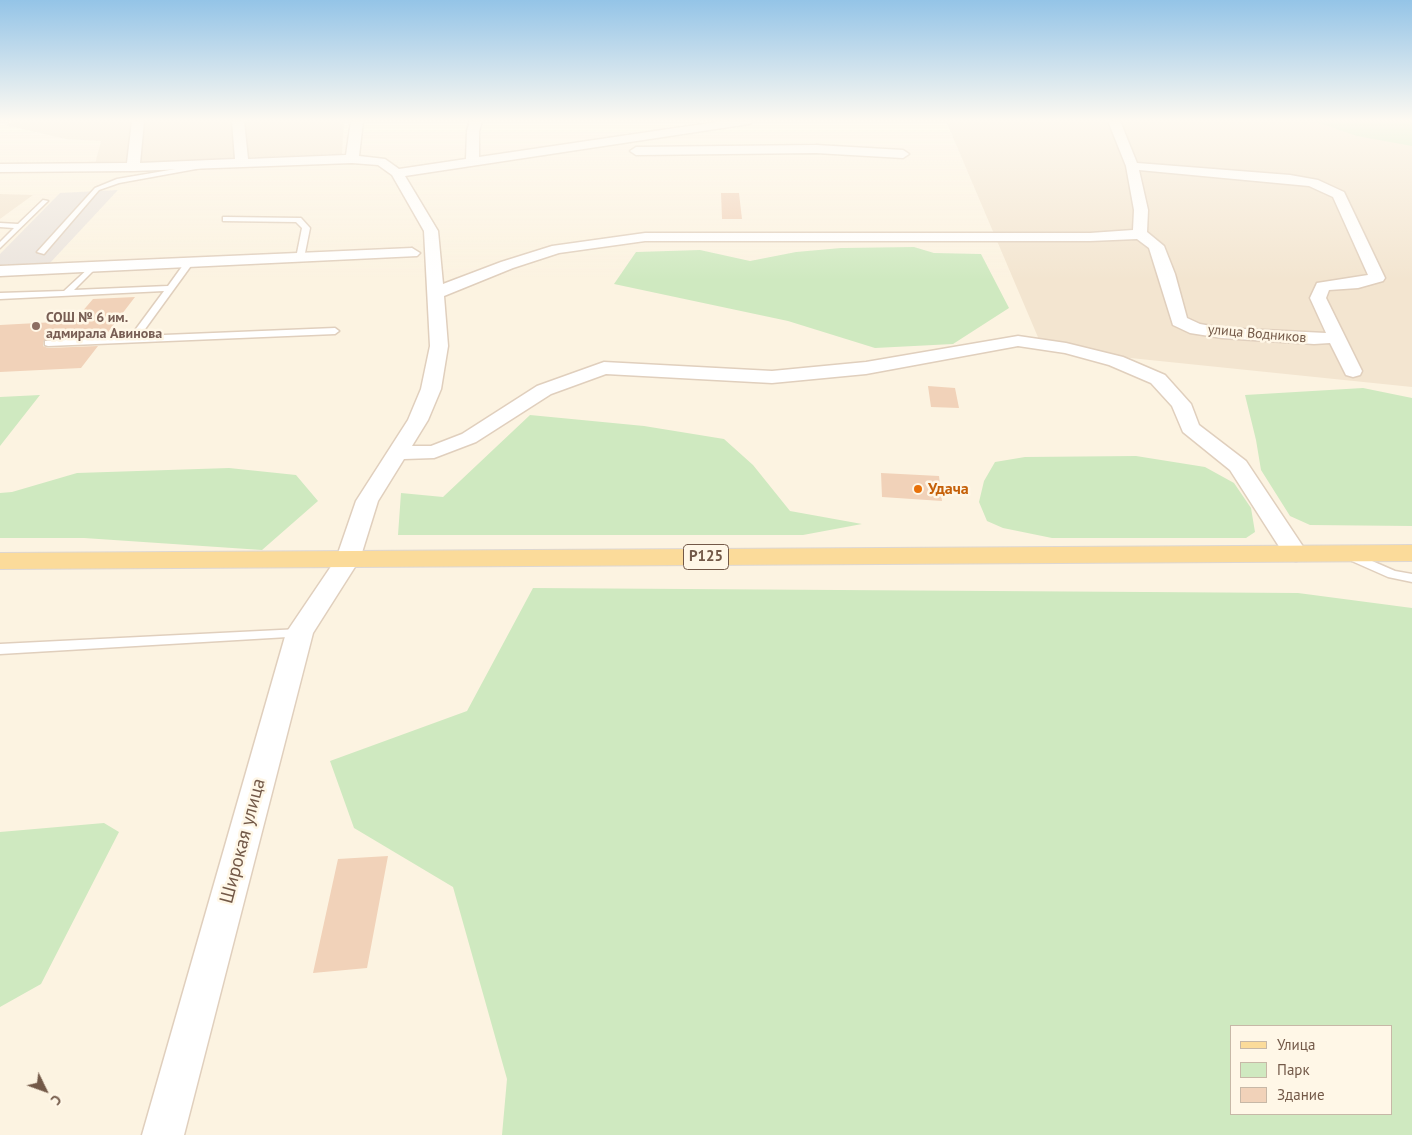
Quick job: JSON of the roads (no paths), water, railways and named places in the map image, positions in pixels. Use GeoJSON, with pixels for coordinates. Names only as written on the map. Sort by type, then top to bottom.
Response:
{"type":"FeatureCollection","features":[{"type":"Feature","properties":{"kind":"main road","name":"Р125"},"geometry":{"type":"LineString","coordinates":[[0,561],[1412,553]]}},
{"type":"Feature","properties":{"kind":"street","name":"Широкая улица"},"geometry":{"type":"LineString","coordinates":[[163,1135],[300,633],[348,559],[367,501],[399,453],[418,420],[431,389],[439,346],[431,230],[398,174]]}},
{"type":"Feature","properties":{"kind":"street"},"geometry":{"type":"LineString","coordinates":[[436,293],[507,265],[557,249],[629,239],[680,236],[1090,237],[1140,234],[1141,210],[1134,174]]}},
{"type":"Feature","properties":{"kind":"street","name":"улица Водников"},"geometry":{"type":"LineString","coordinates":[[1229,174],[1290,179],[1313,183],[1339,195],[1377,278],[1358,283],[1323,286],[1318,298],[1353,371]]}},
{"type":"Feature","properties":{"kind":"street","name":"улица Водников"},"geometry":{"type":"LineString","coordinates":[[1140,234],[1156,246],[1167,274],[1179,321],[1196,329],[1222,333],[1314,339],[1336,337]]}},
{"type":"Feature","properties":{"kind":"street"},"geometry":{"type":"LineString","coordinates":[[0,271],[412,253]]}},
{"type":"Feature","properties":{"kind":"street"},"geometry":{"type":"LineString","coordinates":[[399,453],[434,452],[469,438],[544,390],[604,368],[772,376],[866,368],[1018,342],[1066,348],[1100,356],[1158,379],[1181,404],[1190,428],[1238,466],[1296,554]]}},
{"type":"Feature","properties":{"kind":"lane"},"geometry":{"type":"LineString","coordinates":[[41,252],[97,189],[117,181],[158,174]]}},
{"type":"Feature","properties":{"kind":"lane"},"geometry":{"type":"LineString","coordinates":[[0,246],[45,201]]}},
{"type":"Feature","properties":{"kind":"lane"},"geometry":{"type":"LineString","coordinates":[[226,219],[298,220],[306,228],[300,258]]}},
{"type":"Feature","properties":{"kind":"lane"},"geometry":{"type":"LineString","coordinates":[[0,225],[20,226]]}},
{"type":"Feature","properties":{"kind":"lane"},"geometry":{"type":"LineString","coordinates":[[134,338],[189,263]]}},
{"type":"Feature","properties":{"kind":"lane"},"geometry":{"type":"LineString","coordinates":[[66,293],[92,267]]}},
{"type":"Feature","properties":{"kind":"lane"},"geometry":{"type":"LineString","coordinates":[[0,296],[171,288]]}},
{"type":"Feature","properties":{"kind":"lane"},"geometry":{"type":"LineString","coordinates":[[48,343],[335,331]]}},
{"type":"Feature","properties":{"kind":"lane"},"geometry":{"type":"LineString","coordinates":[[1345,553],[1392,574],[1412,578]]}},
{"type":"Feature","properties":{"kind":"lane"},"geometry":{"type":"LineString","coordinates":[[0,649],[300,633]]}},
{"type":"Feature","properties":{"kind":"place","name":"СОШ № 6 им. адмирала Авинова"},"geometry":{"type":"Point","coordinates":[36,326]}},
{"type":"Feature","properties":{"kind":"place","name":"Удача"},"geometry":{"type":"Point","coordinates":[918,489]}}]}
